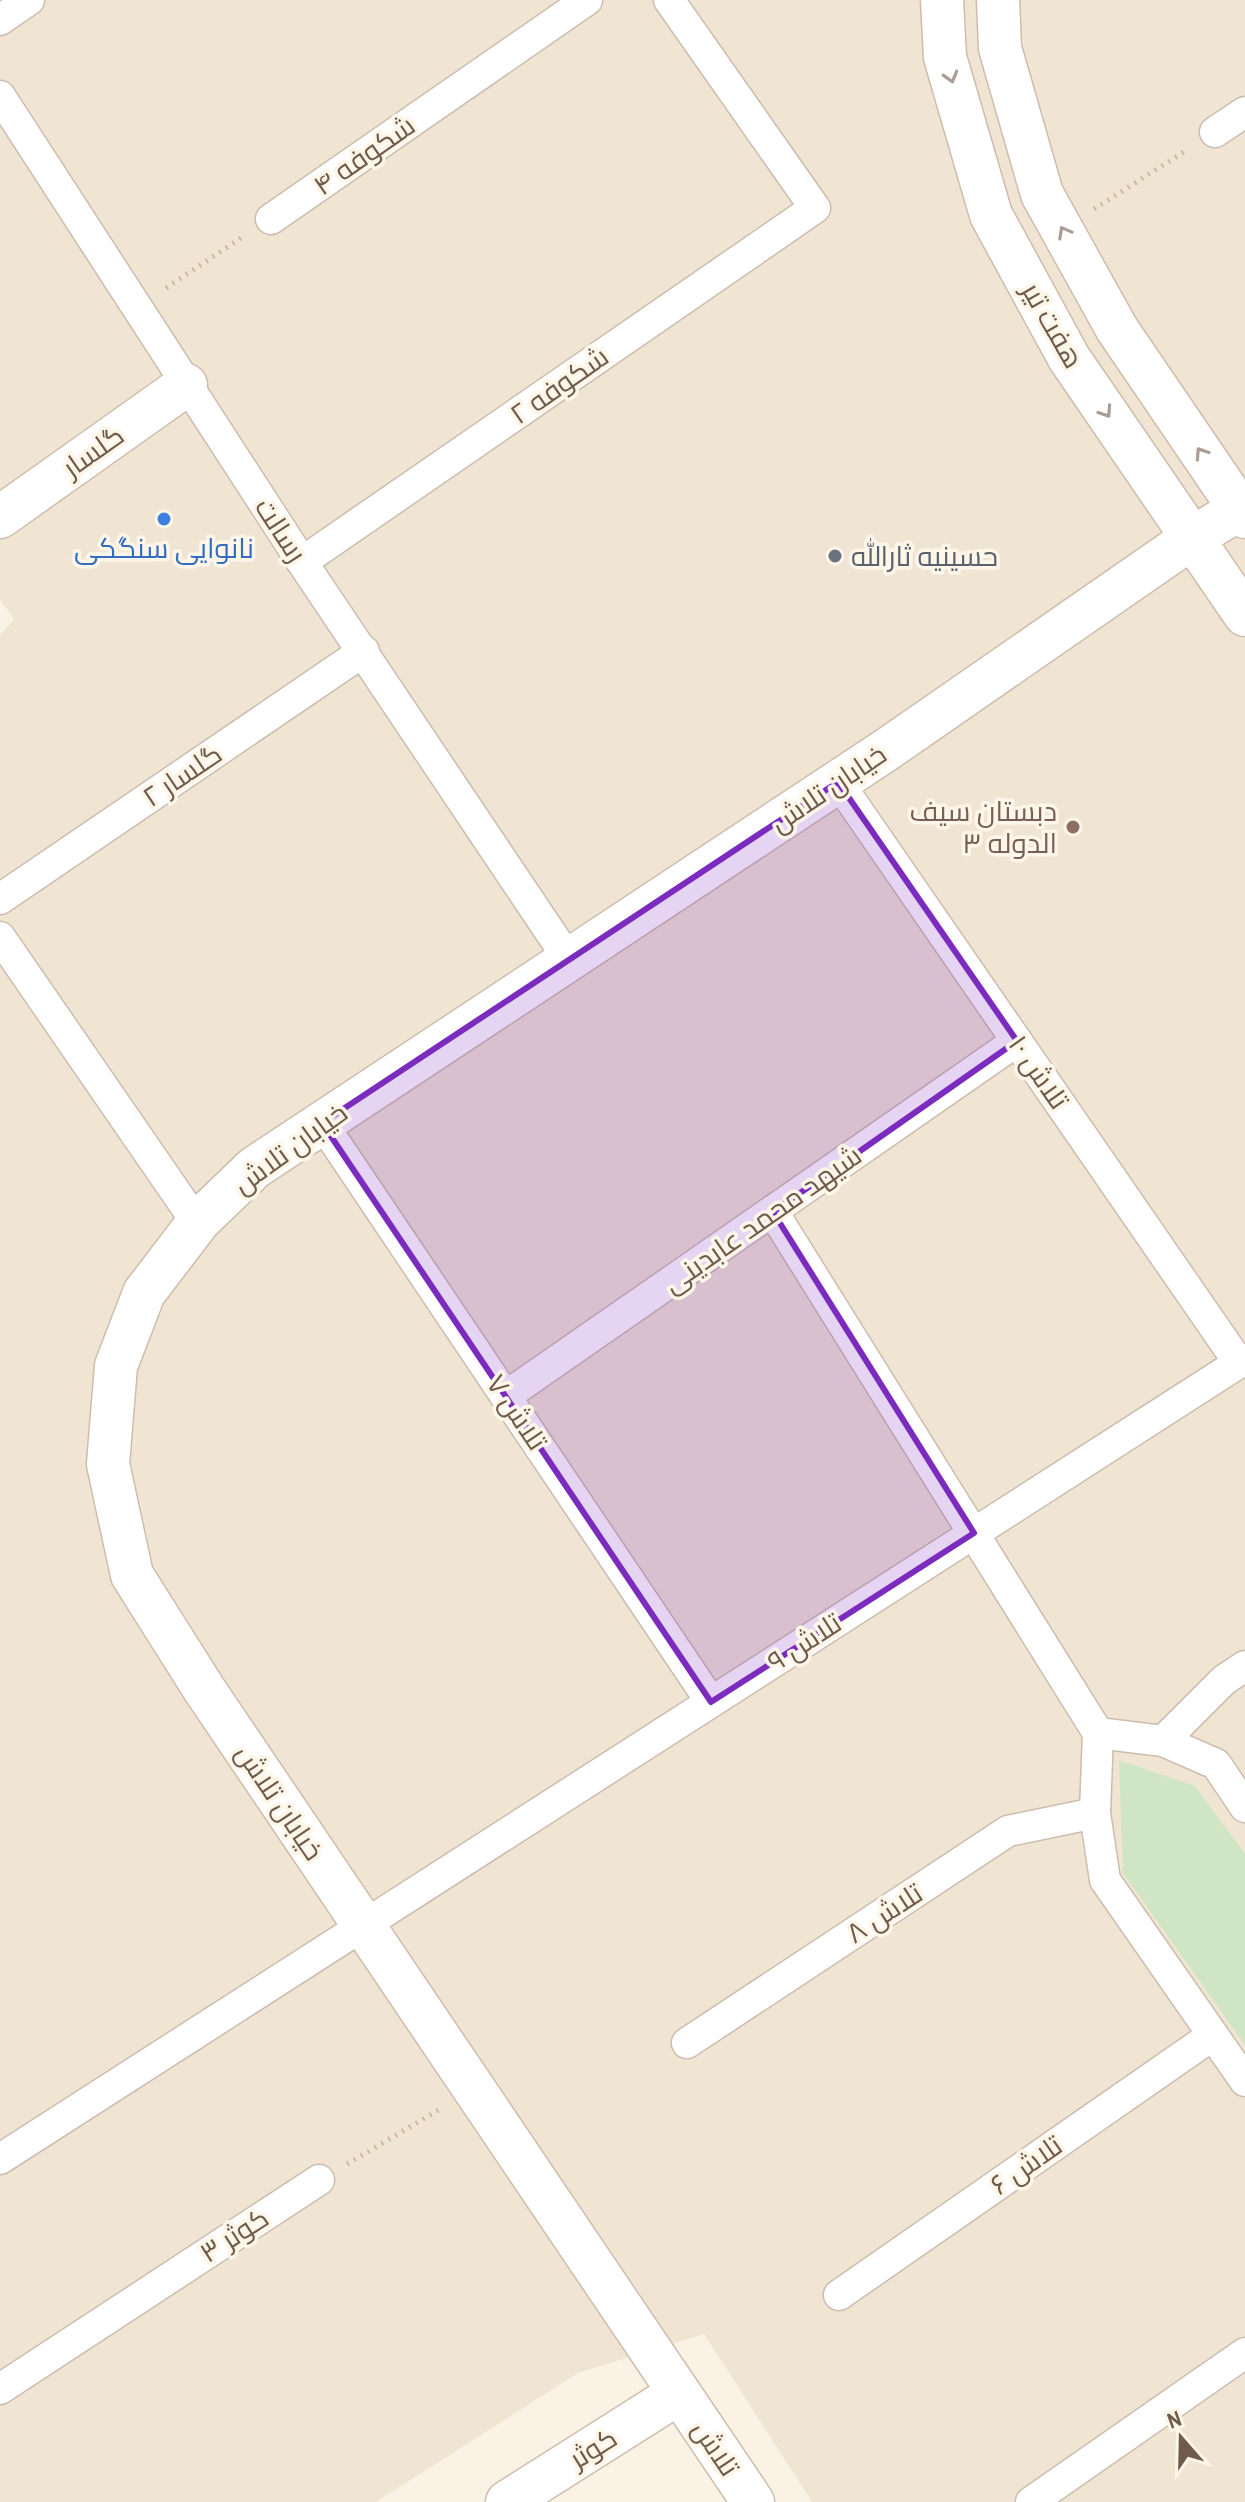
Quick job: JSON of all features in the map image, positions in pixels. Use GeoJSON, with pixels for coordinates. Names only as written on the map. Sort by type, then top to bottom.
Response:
{"type":"FeatureCollection","features":[{"type":"Feature","properties":{"kind":"street"},"geometry":{"type":"LineString","coordinates":[[0,20],[29,0]]}},
{"type":"Feature","properties":{"kind":"street","name":"شکوفه ۴"},"geometry":{"type":"LineString","coordinates":[[271,219],[587,0]]}},
{"type":"Feature","properties":{"kind":"street","name":"شکوفه ۲"},"geometry":{"type":"LineString","coordinates":[[302,562],[815,208],[669,0]]}},
{"type":"Feature","properties":{"kind":"street","name":"هفت تیر"},"geometry":{"type":"LineString","coordinates":[[942,0],[945,57],[991,215],[1069,358],[1245,615]]}},
{"type":"Feature","properties":{"kind":"street","name":"هفت تیر"},"geometry":{"type":"LineString","coordinates":[[998,0],[1000,48],[1042,194],[1117,329],[1243,511]]}},
{"type":"Feature","properties":{"kind":"street","name":"رسالت"},"geometry":{"type":"LineString","coordinates":[[0,96],[302,562],[569,960]]}},
{"type":"Feature","properties":{"kind":"street"},"geometry":{"type":"LineString","coordinates":[[1215,132],[1245,112]]}},
{"type":"Feature","properties":{"kind":"street","name":"گلسار"},"geometry":{"type":"LineString","coordinates":[[0,517],[186,385]]}},
{"type":"Feature","properties":{"kind":"street","name":"خیابان تلاش"},"geometry":{"type":"LineString","coordinates":[[679,2393],[204,1689],[132,1575],[108,1464],[116,1366],[144,1293],[197,1223],[254,1168],[838,782],[1192,538],[1243,511]]}},
{"type":"Feature","properties":{"kind":"street","name":"گلسار ۲"},"geometry":{"type":"LineString","coordinates":[[0,899],[364,651]]}},
{"type":"Feature","properties":{"kind":"street","name":"تلاش ۱۰"},"geometry":{"type":"LineString","coordinates":[[838,782],[1242,1361]]}},
{"type":"Feature","properties":{"kind":"street"},"geometry":{"type":"LineString","coordinates":[[0,937],[197,1223]]}},
{"type":"Feature","properties":{"kind":"street","name":"شیهد محمد عابدینی"},"geometry":{"type":"LineString","coordinates":[[506,1396],[1017,1041]]}},
{"type":"Feature","properties":{"kind":"street","name":"تلاش ۷"},"geometry":{"type":"LineString","coordinates":[[322,1123],[711,1702]]}},
{"type":"Feature","properties":{"kind":"street"},"geometry":{"type":"LineString","coordinates":[[773,1212],[1098,1733],[1095,1813],[1105,1880],[1245,2081]]}},
{"type":"Feature","properties":{"kind":"street","name":"تلاش ۹"},"geometry":{"type":"LineString","coordinates":[[0,2159],[1242,1361]]}},
{"type":"Feature","properties":{"kind":"street"},"geometry":{"type":"LineString","coordinates":[[1163,1741],[1224,1680],[1245,1666]]}},
{"type":"Feature","properties":{"kind":"street"},"geometry":{"type":"LineString","coordinates":[[1098,1733],[1163,1741],[1216,1764],[1245,1807]]}},
{"type":"Feature","properties":{"kind":"street","name":"تلاش ۸"},"geometry":{"type":"LineString","coordinates":[[687,2043],[1008,1831],[1095,1813]]}},
{"type":"Feature","properties":{"kind":"street","name":"تلاش ۶"},"geometry":{"type":"LineString","coordinates":[[839,2295],[1213,2035]]}},
{"type":"Feature","properties":{"kind":"street","name":"کوثر ۳"},"geometry":{"type":"LineString","coordinates":[[0,2389],[319,2180]]}},
{"type":"Feature","properties":{"kind":"street"},"geometry":{"type":"LineString","coordinates":[[1031,2502],[1245,2353]]}},
{"type":"Feature","properties":{"kind":"street","name":"کوثر"},"geometry":{"type":"LineString","coordinates":[[514,2500],[679,2393]]}},
{"type":"Feature","properties":{"kind":"street","name":"تلاش"},"geometry":{"type":"LineString","coordinates":[[679,2393],[753,2502]]}},
{"type":"Feature","properties":{"kind":"path"},"geometry":{"type":"LineString","coordinates":[[1062,229],[1215,132]]}},
{"type":"Feature","properties":{"kind":"path"},"geometry":{"type":"LineString","coordinates":[[138,306],[271,219]]}},
{"type":"Feature","properties":{"kind":"path"},"geometry":{"type":"LineString","coordinates":[[319,2180],[474,2089]]}},
{"type":"Feature","properties":{"kind":"highlighted area"},"geometry":{"type":"Polygon","coordinates":[[[838,782],[1017,1041],[773,1212],[974,1533],[711,1702],[322,1123],[838,782]]]}},
{"type":"Feature","properties":{"kind":"shaded area"},"geometry":{"type":"Polygon","coordinates":[[[0,0],[1245,0],[1245,2502],[812,2502],[704,2334],[578,2373],[376,2502],[0,2502],[0,635],[14,619],[0,600],[0,0]]]}},
{"type":"Feature","properties":{"kind":"green space"},"geometry":{"type":"Polygon","coordinates":[[[1119,1760],[1195,1786],[1245,1854],[1245,2045],[1123,1873],[1119,1760]]]}},
{"type":"Feature","properties":{"kind":"place","name":"نانوایی سنگکی"},"geometry":{"type":"Point","coordinates":[164,519]}},
{"type":"Feature","properties":{"kind":"place","name":"حسینیه ثارالله"},"geometry":{"type":"Point","coordinates":[835,556]}},
{"type":"Feature","properties":{"kind":"place","name":"دبستان سیف الدوله ۳"},"geometry":{"type":"Point","coordinates":[1073,827]}}]}
